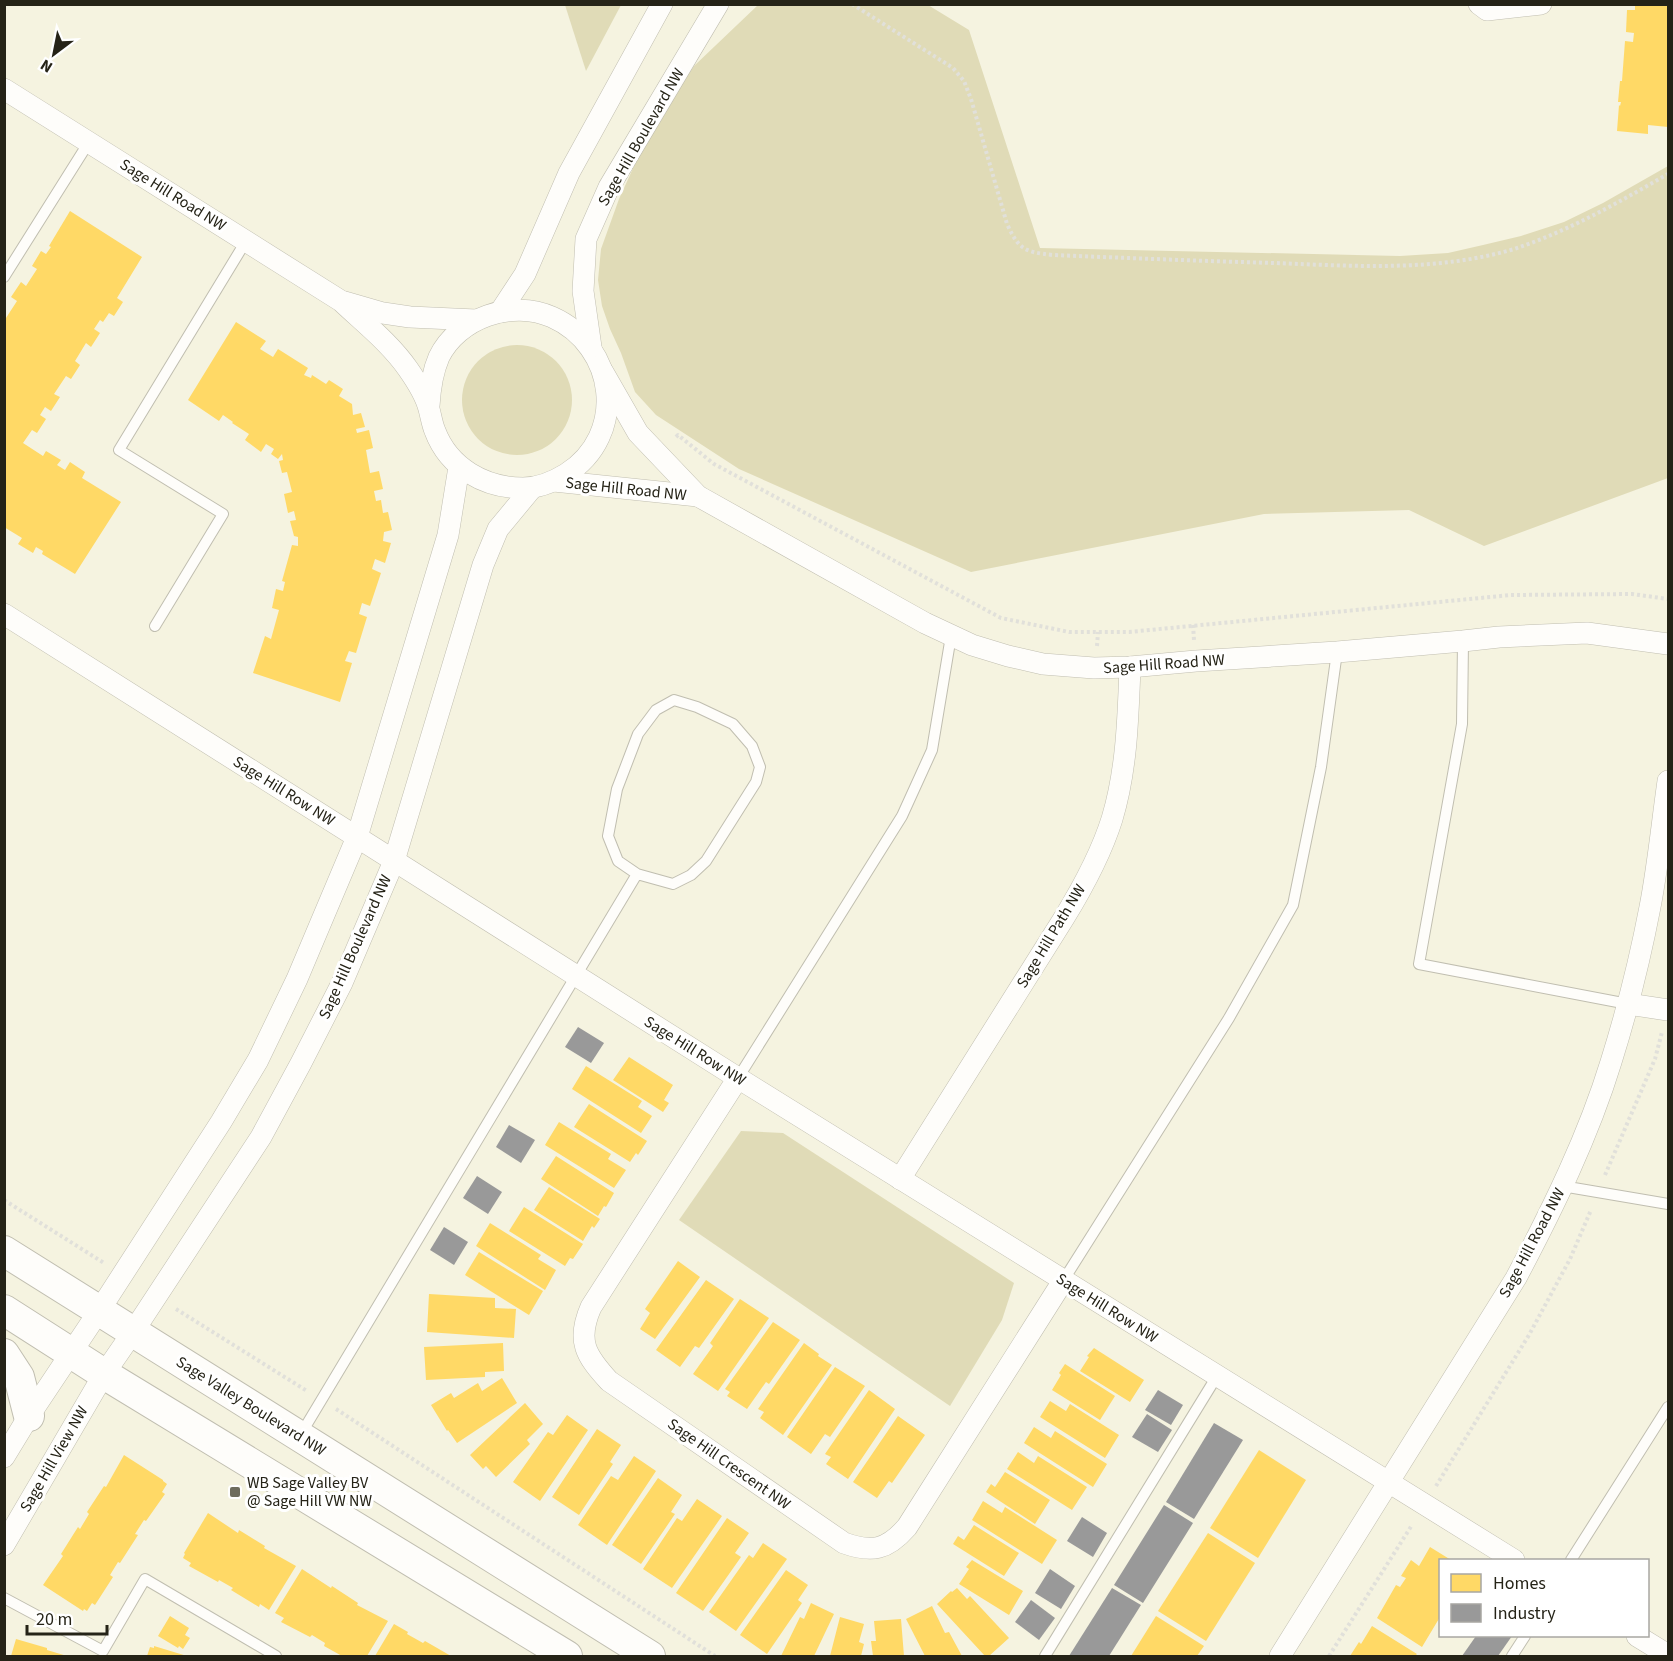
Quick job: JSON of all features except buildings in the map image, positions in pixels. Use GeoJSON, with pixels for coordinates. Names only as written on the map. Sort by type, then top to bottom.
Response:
{"type":"FeatureCollection","features":[{"type":"Feature","properties":{"kind":"street"},"geometry":{"type":"LineString","coordinates":[[500,312],[525,274],[569,173],[662,4]]}},
{"type":"Feature","properties":{"kind":"street","name":"Sage Hill Boulevard NW"},"geometry":{"type":"LineString","coordinates":[[591,347],[583,291],[586,239],[609,187],[718,4]]}},
{"type":"Feature","properties":{"kind":"street"},"geometry":{"type":"LineString","coordinates":[[1479,4],[1487,10],[1541,4]]}},
{"type":"Feature","properties":{"kind":"street","name":"Sage Hill Road NW"},"geometry":{"type":"LineString","coordinates":[[4,89],[341,301],[385,343],[407,368],[429,406]]}},
{"type":"Feature","properties":{"kind":"street","name":"Sage Hill Road NW"},"geometry":{"type":"LineString","coordinates":[[341,301],[383,313],[410,317],[476,320]]}},
{"type":"Feature","properties":{"kind":"street"},"geometry":{"type":"LineString","coordinates":[[525,310],[550,316],[573,328],[591,347],[603,372],[608,397],[604,423],[594,447],[577,467],[554,481],[532,488],[507,488],[484,482],[459,467],[447,453],[434,430],[429,406],[431,380],[440,356],[455,336],[476,320],[500,312],[525,310]]}},
{"type":"Feature","properties":{"kind":"street","name":"Sage Hill Road NW"},"geometry":{"type":"LineString","coordinates":[[603,372],[638,432],[698,496],[951,636],[972,645],[1043,664],[1094,669],[1130,668],[1499,637],[1587,633],[1668,644]]}},
{"type":"Feature","properties":{"kind":"street"},"geometry":{"type":"LineString","coordinates":[[4,1457],[221,1122],[258,1060],[297,979],[357,837],[448,535],[459,467]]}},
{"type":"Feature","properties":{"kind":"street","name":"Sage Hill Road NW"},"geometry":{"type":"LineString","coordinates":[[554,481],[698,496]]}},
{"type":"Feature","properties":{"kind":"street","name":"Sage Hill Boulevard NW"},"geometry":{"type":"LineString","coordinates":[[104,1374],[261,1137],[342,983],[394,861],[483,565],[498,529],[532,488]]}},
{"type":"Feature","properties":{"kind":"street","name":"Sage Hill Row NW"},"geometry":{"type":"LineString","coordinates":[[4,614],[738,1078],[1512,1559]]}},
{"type":"Feature","properties":{"kind":"street","name":"Sage Hill Path NW"},"geometry":{"type":"LineString","coordinates":[[900,1179],[1064,918],[1101,848],[1121,784],[1127,743],[1130,668]]}},
{"type":"Feature","properties":{"kind":"street","name":"Sage Hill Road NW"},"geometry":{"type":"LineString","coordinates":[[1280,1656],[1516,1278],[1550,1214],[1580,1147],[1611,1063],[1628,1004],[1650,906],[1668,781]]}},
{"type":"Feature","properties":{"kind":"street"},"geometry":{"type":"LineString","coordinates":[[1628,1004],[1668,1010]]}},
{"type":"Feature","properties":{"kind":"street","name":"Sage Hill Crescent NW"},"geometry":{"type":"LineString","coordinates":[[738,1078],[591,1307],[584,1326],[584,1346],[589,1358],[609,1381],[844,1543],[865,1549],[888,1545],[907,1527],[1063,1281]]}},
{"type":"Feature","properties":{"kind":"street","name":"Sage Valley Boulevard NW"},"geometry":{"type":"LineString","coordinates":[[4,1251],[650,1656]]}},
{"type":"Feature","properties":{"kind":"street"},"geometry":{"type":"LineString","coordinates":[[4,1310],[104,1374],[567,1656]]}},
{"type":"Feature","properties":{"kind":"street"},"geometry":{"type":"LineString","coordinates":[[4,1354],[19,1377],[29,1416]]}},
{"type":"Feature","properties":{"kind":"street","name":"Sage Hill View NW"},"geometry":{"type":"LineString","coordinates":[[4,1545],[104,1374]]}},
{"type":"Feature","properties":{"kind":"street"},"geometry":{"type":"LineString","coordinates":[[1640,1637],[1668,1655]]}},
{"type":"Feature","properties":{"kind":"lane"},"geometry":{"type":"LineString","coordinates":[[4,277],[89,142]]}},
{"type":"Feature","properties":{"kind":"lane"},"geometry":{"type":"LineString","coordinates":[[155,626],[223,514],[119,450],[246,241]]}},
{"type":"Feature","properties":{"kind":"lane"},"geometry":{"type":"LineString","coordinates":[[738,1078],[902,816],[932,750],[951,636]]}},
{"type":"Feature","properties":{"kind":"lane"},"geometry":{"type":"LineString","coordinates":[[1463,641],[1462,724],[1419,964],[1628,1004]]}},
{"type":"Feature","properties":{"kind":"lane"},"geometry":{"type":"LineString","coordinates":[[1063,1281],[1229,1018],[1293,905],[1321,766],[1337,652]]}},
{"type":"Feature","properties":{"kind":"lane"},"geometry":{"type":"LineString","coordinates":[[674,700],[697,707],[733,724],[752,746],[760,767],[756,782],[706,861],[691,875],[673,884],[637,874],[618,861],[608,836],[617,789],[638,734],[656,710],[674,700]]}},
{"type":"Feature","properties":{"kind":"lane"},"geometry":{"type":"LineString","coordinates":[[300,1437],[637,874]]}},
{"type":"Feature","properties":{"kind":"lane"},"geometry":{"type":"LineString","coordinates":[[1562,1186],[1668,1204]]}},
{"type":"Feature","properties":{"kind":"lane"},"geometry":{"type":"LineString","coordinates":[[1045,1656],[1217,1376]]}},
{"type":"Feature","properties":{"kind":"lane"},"geometry":{"type":"LineString","coordinates":[[1572,1559],[1668,1407]]}},
{"type":"Feature","properties":{"kind":"lane"},"geometry":{"type":"LineString","coordinates":[[4,1598],[103,1651],[145,1579],[276,1656]]}},
{"type":"Feature","properties":{"kind":"lane"},"geometry":{"type":"LineString","coordinates":[[1512,1656],[1524,1637]]}},
{"type":"Feature","properties":{"kind":"path"},"geometry":{"type":"LineString","coordinates":[[852,4],[953,68],[964,81],[1007,224],[1015,242],[1031,253],[1353,266],[1409,265],[1464,260],[1513,249],[1549,236],[1624,200],[1668,174]]}},
{"type":"Feature","properties":{"kind":"path"},"geometry":{"type":"LineString","coordinates":[[659,455],[678,435],[714,464],[1001,618],[1069,632],[1129,632],[1511,595],[1632,594],[1668,599]]}},
{"type":"Feature","properties":{"kind":"path"},"geometry":{"type":"LineString","coordinates":[[1329,1656],[1529,1335],[1570,1259],[1655,1059],[1668,1010]]}},
{"type":"Feature","properties":{"kind":"path"},"geometry":{"type":"LineString","coordinates":[[4,1200],[123,1274]]}},
{"type":"Feature","properties":{"kind":"path"},"geometry":{"type":"LineString","coordinates":[[157,1297],[322,1400],[715,1656]]}},
{"type":"Feature","properties":{"kind":"shaded area"},"geometry":{"type":"Polygon","coordinates":[[[565,5],[621,5],[586,71],[565,5]]]}},
{"type":"Feature","properties":{"kind":"shaded area"},"geometry":{"type":"Polygon","coordinates":[[[758,5],[928,5],[969,30],[1040,248],[1400,256],[1448,253],[1521,236],[1564,222],[1668,166],[1668,478],[1484,546],[1409,510],[1264,514],[971,572],[739,469],[656,415],[635,392],[602,306],[598,280],[601,249],[619,199],[660,117],[694,66],[758,5]]]}},
{"type":"Feature","properties":{"kind":"shaded area"},"geometry":{"type":"Polygon","coordinates":[[[517,345],[538,349],[556,361],[568,379],[572,400],[568,421],[556,439],[538,451],[517,455],[496,451],[478,439],[466,421],[462,400],[466,379],[478,361],[496,349],[517,345]]]}},
{"type":"Feature","properties":{"kind":"shaded area"},"geometry":{"type":"Polygon","coordinates":[[[741,1131],[783,1133],[1014,1283],[1002,1320],[950,1406],[679,1220],[741,1131]]]}},
{"type":"Feature","properties":{"kind":"place","name":"WB Sage Valley BV @ Sage Hill VW NW"},"geometry":{"type":"Point","coordinates":[235,1492]}}]}
